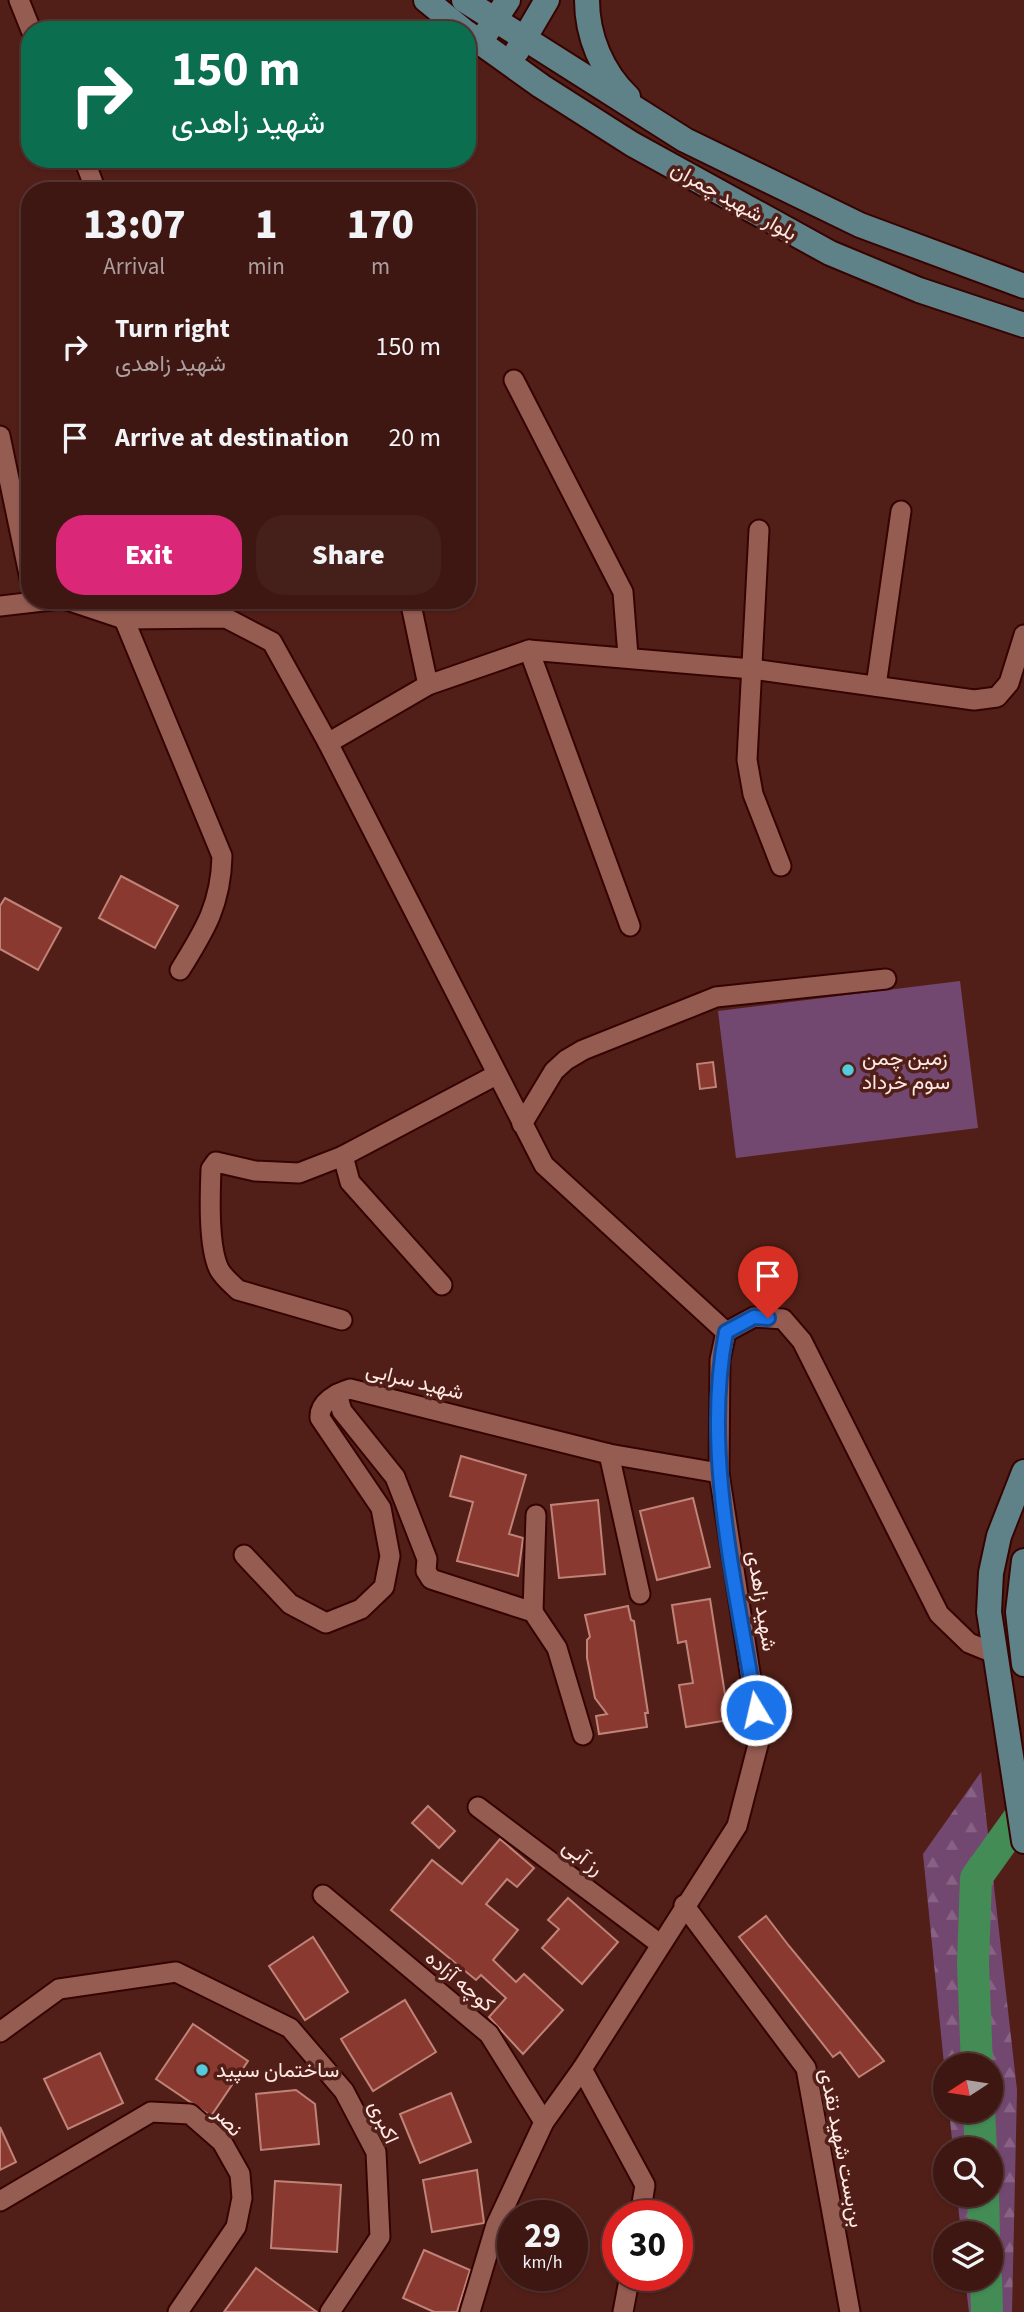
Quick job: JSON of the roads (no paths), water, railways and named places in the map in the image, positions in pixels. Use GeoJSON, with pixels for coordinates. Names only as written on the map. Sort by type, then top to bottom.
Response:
{"type":"FeatureCollection","features":[{"type":"Feature","properties":{"kind":"main road","name":"بلوار شهید چمران"},"geometry":{"type":"LineString","coordinates":[[426,0],[463,21]]}},
{"type":"Feature","properties":{"kind":"main road"},"geometry":{"type":"LineString","coordinates":[[587,0],[603,68],[615,85],[648,117]]}},
{"type":"Feature","properties":{"kind":"main road"},"geometry":{"type":"LineString","coordinates":[[505,7],[524,17],[544,5]]}},
{"type":"Feature","properties":{"kind":"main road"},"geometry":{"type":"LineString","coordinates":[[509,64],[544,5]]}},
{"type":"Feature","properties":{"kind":"main road","name":"بلوار شهید چمران"},"geometry":{"type":"LineString","coordinates":[[472,21],[505,7],[524,39],[685,140],[860,225],[1024,286]]}},
{"type":"Feature","properties":{"kind":"main road","name":"بلوار شهید چمران"},"geometry":{"type":"LineString","coordinates":[[476,32],[509,64],[642,150],[830,253],[885,277],[1024,325]]}},
{"type":"Feature","properties":{"kind":"main road"},"geometry":{"type":"LineString","coordinates":[[541,86],[532,71],[534,66],[538,61],[554,60]]}},
{"type":"Feature","properties":{"kind":"main road"},"geometry":{"type":"LineString","coordinates":[[1024,1472],[999,1536],[991,1573],[989,1612],[1024,1840]]}},
{"type":"Feature","properties":{"kind":"main road"},"geometry":{"type":"LineString","coordinates":[[996,1654],[1023,1656],[1018,1612],[1024,1561]]}},
{"type":"Feature","properties":{"kind":"street"},"geometry":{"type":"LineString","coordinates":[[19,0],[27,21]]}},
{"type":"Feature","properties":{"kind":"street"},"geometry":{"type":"LineString","coordinates":[[514,380],[622,592],[628,656]]}},
{"type":"Feature","properties":{"kind":"street"},"geometry":{"type":"LineString","coordinates":[[0,436],[21,536]]}},
{"type":"Feature","properties":{"kind":"street"},"geometry":{"type":"LineString","coordinates":[[876,687],[901,511]]}},
{"type":"Feature","properties":{"kind":"street"},"geometry":{"type":"LineString","coordinates":[[759,530],[747,760],[753,794],[781,866]]}},
{"type":"Feature","properties":{"kind":"street"},"geometry":{"type":"LineString","coordinates":[[0,606],[21,603]]}},
{"type":"Feature","properties":{"kind":"street"},"geometry":{"type":"LineString","coordinates":[[94,609],[124,619],[226,618],[272,642],[328,743],[544,1165],[726,1332],[754,1317],[783,1319],[803,1341],[939,1614],[969,1643],[996,1654]]}},
{"type":"Feature","properties":{"kind":"street"},"geometry":{"type":"LineString","coordinates":[[412,609],[428,685]]}},
{"type":"Feature","properties":{"kind":"street"},"geometry":{"type":"LineString","coordinates":[[124,619],[222,856],[222,880],[212,920],[180,970]]}},
{"type":"Feature","properties":{"kind":"street"},"geometry":{"type":"LineString","coordinates":[[328,743],[428,685],[529,650],[628,656],[752,669],[974,700],[997,697],[1009,683],[1024,635]]}},
{"type":"Feature","properties":{"kind":"street"},"geometry":{"type":"LineString","coordinates":[[529,650],[630,926]]}},
{"type":"Feature","properties":{"kind":"street"},"geometry":{"type":"LineString","coordinates":[[522,1124],[554,1071],[566,1060],[583,1050],[716,997],[886,979]]}},
{"type":"Feature","properties":{"kind":"street"},"geometry":{"type":"LineString","coordinates":[[342,1320],[238,1290],[226,1278],[219,1269],[213,1242],[211,1178],[216,1162],[255,1171],[299,1173],[342,1156],[496,1075]]}},
{"type":"Feature","properties":{"kind":"street"},"geometry":{"type":"LineString","coordinates":[[342,1156],[350,1182],[442,1285]]}},
{"type":"Feature","properties":{"kind":"street","name":"شهید زاهدی"},"geometry":{"type":"LineString","coordinates":[[470,2312],[496,2225],[544,2122],[582,2069],[684,1905],[737,1826],[760,1737],[719,1473],[720,1360],[726,1332]]}},
{"type":"Feature","properties":{"kind":"street","name":"شهید سرابی"},"geometry":{"type":"LineString","coordinates":[[533,1612],[431,1579],[426,1571],[427,1559],[395,1477],[342,1411],[337,1394],[350,1389],[609,1454],[719,1473]]}},
{"type":"Feature","properties":{"kind":"street"},"geometry":{"type":"LineString","coordinates":[[244,1555],[290,1604],[326,1623],[361,1609],[384,1587],[390,1556],[381,1508],[320,1418],[320,1410],[337,1394]]}},
{"type":"Feature","properties":{"kind":"street"},"geometry":{"type":"LineString","coordinates":[[609,1454],[640,1594]]}},
{"type":"Feature","properties":{"kind":"street"},"geometry":{"type":"LineString","coordinates":[[536,1514],[533,1612],[557,1648],[583,1735]]}},
{"type":"Feature","properties":{"kind":"street","name":"رز آبی"},"geometry":{"type":"LineString","coordinates":[[478,1807],[660,1944]]}},
{"type":"Feature","properties":{"kind":"street","name":"کوچه آزاده"},"geometry":{"type":"LineString","coordinates":[[323,1895],[489,2034],[544,2122]]}},
{"type":"Feature","properties":{"kind":"street","name":"بن‌بست شهید نقدی"},"geometry":{"type":"LineString","coordinates":[[684,1905],[806,2068],[850,2312]]}},
{"type":"Feature","properties":{"kind":"street","name":"اکبری"},"geometry":{"type":"LineString","coordinates":[[0,2032],[59,1989],[176,1972],[228,1995],[290,2028],[344,2091],[376,2152],[380,2237],[330,2312]]}},
{"type":"Feature","properties":{"kind":"street"},"geometry":{"type":"LineString","coordinates":[[582,2069],[646,2185],[643,2200]]}},
{"type":"Feature","properties":{"kind":"street","name":"نصر"},"geometry":{"type":"LineString","coordinates":[[0,2201],[151,2112],[190,2115],[222,2142],[240,2174],[242,2198],[236,2227],[178,2312]]}},
{"type":"Feature","properties":{"kind":"street"},"geometry":{"type":"LineString","coordinates":[[623,2312],[627,2291]]}},
{"type":"Feature","properties":{"kind":"waterway"},"geometry":{"type":"LineString","coordinates":[[977,2053],[973,1963],[976,1878],[1024,1811]]}},
{"type":"Feature","properties":{"kind":"waterway"},"geometry":{"type":"LineString","coordinates":[[980,2123],[980,2137]]}},
{"type":"Feature","properties":{"kind":"waterway"},"geometry":{"type":"LineString","coordinates":[[983,2207],[984,2221]]}},
{"type":"Feature","properties":{"kind":"waterway"},"geometry":{"type":"LineString","coordinates":[[986,2291],[987,2312]]}},
{"type":"Feature","properties":{"kind":"place","name":"زمین چمن سوم خرداد"},"geometry":{"type":"Point","coordinates":[848,1070]}},
{"type":"Feature","properties":{"kind":"place","name":"ساختمان سپید"},"geometry":{"type":"Point","coordinates":[202,2070]}}]}
